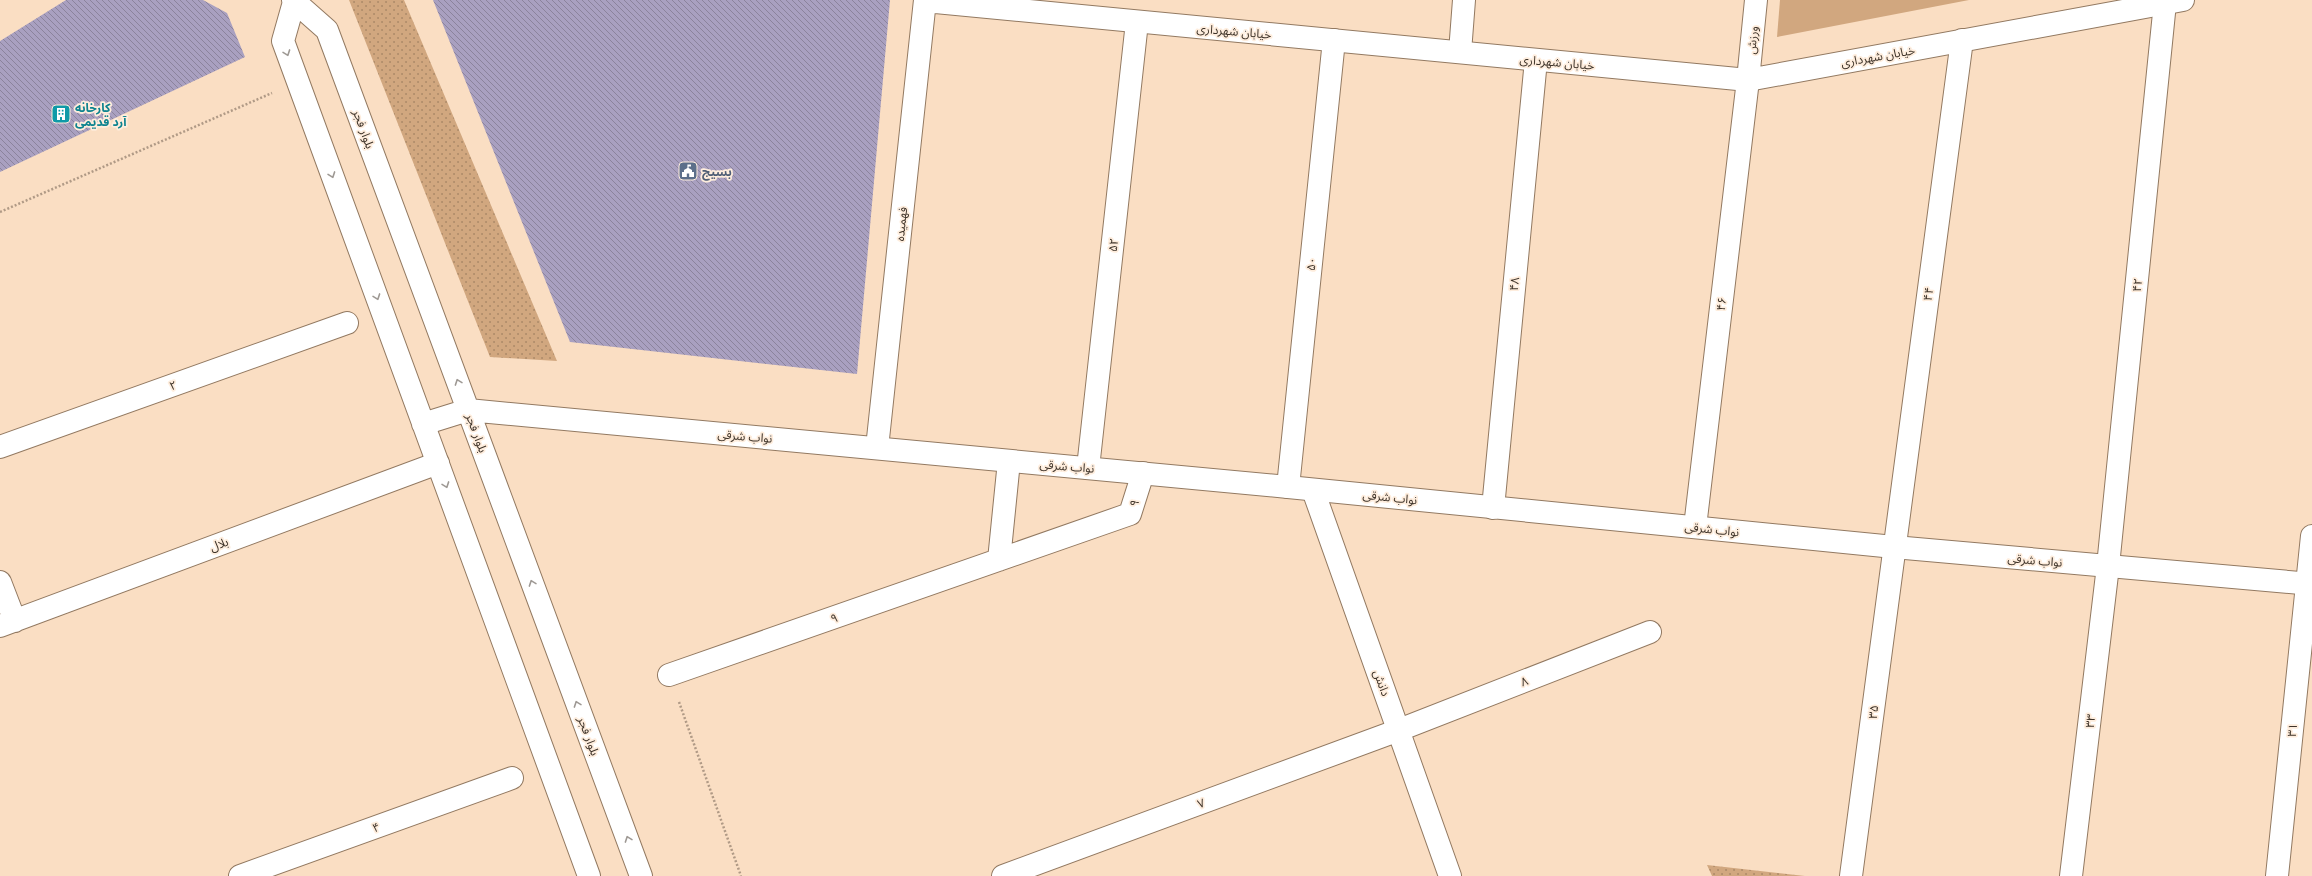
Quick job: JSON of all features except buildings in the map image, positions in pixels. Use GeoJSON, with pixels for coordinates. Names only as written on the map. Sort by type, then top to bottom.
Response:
{"type":"FeatureCollection","features":[{"type":"Feature","properties":{"kind":"street"},"geometry":{"type":"LineString","coordinates":[[1460,52],[1464,0]]}},
{"type":"Feature","properties":{"kind":"street","name":"ورزش"},"geometry":{"type":"LineString","coordinates":[[1748,80],[1756,0]]}},
{"type":"Feature","properties":{"kind":"street","name":"بلوار فجر"},"geometry":{"type":"LineString","coordinates":[[589,876],[283,41],[294,1],[327,30],[641,876]]}},
{"type":"Feature","properties":{"kind":"street","name":"خیابان شهرداری"},"geometry":{"type":"LineString","coordinates":[[925,1],[1748,80],[2174,2]]}},
{"type":"Feature","properties":{"kind":"street","name":"فهمیده"},"geometry":{"type":"LineString","coordinates":[[877,448],[925,1]]}},
{"type":"Feature","properties":{"kind":"street","name":"۴۲"},"geometry":{"type":"LineString","coordinates":[[2108,566],[2174,2]]}},
{"type":"Feature","properties":{"kind":"street","name":"۵۲"},"geometry":{"type":"LineString","coordinates":[[1088,468],[1137,22]]}},
{"type":"Feature","properties":{"kind":"street","name":"۵۰"},"geometry":{"type":"LineString","coordinates":[[1288,487],[1334,40]]}},
{"type":"Feature","properties":{"kind":"street","name":"۴۴"},"geometry":{"type":"LineString","coordinates":[[1894,548],[1962,40]]}},
{"type":"Feature","properties":{"kind":"street","name":"۴۸"},"geometry":{"type":"LineString","coordinates":[[1493,508],[1536,60]]}},
{"type":"Feature","properties":{"kind":"street","name":"۴۶"},"geometry":{"type":"LineString","coordinates":[[1695,527],[1748,80]]}},
{"type":"Feature","properties":{"kind":"street","name":"۲"},"geometry":{"type":"LineString","coordinates":[[0,447],[347,322]]}},
{"type":"Feature","properties":{"kind":"street"},"geometry":{"type":"LineString","coordinates":[[423,424],[468,410]]}},
{"type":"Feature","properties":{"kind":"street","name":"نواب شرقی"},"geometry":{"type":"LineString","coordinates":[[468,410],[1288,487],[1894,548],[2310,584]]}},
{"type":"Feature","properties":{"kind":"street"},"geometry":{"type":"LineString","coordinates":[[1000,560],[1008,461]]}},
{"type":"Feature","properties":{"kind":"street","name":"بلال"},"geometry":{"type":"LineString","coordinates":[[8,624],[438,463]]}},
{"type":"Feature","properties":{"kind":"street","name":"۹"},"geometry":{"type":"LineString","coordinates":[[669,676],[1130,514],[1143,473]]}},
{"type":"Feature","properties":{"kind":"street","name":"دانش"},"geometry":{"type":"LineString","coordinates":[[1313,490],[1450,876]]}},
{"type":"Feature","properties":{"kind":"street","name":"۳۱"},"geometry":{"type":"LineString","coordinates":[[2277,876],[2310,584],[2312,536]]}},
{"type":"Feature","properties":{"kind":"street","name":"۳۵"},"geometry":{"type":"LineString","coordinates":[[1851,876],[1894,548]]}},
{"type":"Feature","properties":{"kind":"street","name":"۳۳"},"geometry":{"type":"LineString","coordinates":[[2071,876],[2108,566]]}},
{"type":"Feature","properties":{"kind":"street"},"geometry":{"type":"LineString","coordinates":[[0,582],[8,624]]}},
{"type":"Feature","properties":{"kind":"street","name":"۸"},"geometry":{"type":"LineString","coordinates":[[1398,730],[1650,632]]}},
{"type":"Feature","properties":{"kind":"street","name":"۷"},"geometry":{"type":"LineString","coordinates":[[1003,876],[1398,730]]}},
{"type":"Feature","properties":{"kind":"street","name":"۴"},"geometry":{"type":"LineString","coordinates":[[240,876],[512,778]]}},
{"type":"Feature","properties":{"kind":"path"},"geometry":{"type":"LineString","coordinates":[[0,212],[298,82]]}},
{"type":"Feature","properties":{"kind":"path"},"geometry":{"type":"LineString","coordinates":[[669,676],[740,876]]}},
{"type":"Feature","properties":{"kind":"shaded area"},"geometry":{"type":"Polygon","coordinates":[[[349,0],[404,0],[557,361],[490,357],[349,0]]]}},
{"type":"Feature","properties":{"kind":"shaded area"},"geometry":{"type":"Polygon","coordinates":[[[1780,0],[1969,0],[1777,37],[1780,0]]]}},
{"type":"Feature","properties":{"kind":"shaded area"},"geometry":{"type":"Polygon","coordinates":[[[1707,865],[1805,876],[1712,876],[1707,865]]]}},
{"type":"Feature","properties":{"kind":"place","name":"کارخانه آرد قدیمی"},"geometry":{"type":"Point","coordinates":[61,114]}},
{"type":"Feature","properties":{"kind":"place","name":"بسیج"},"geometry":{"type":"Point","coordinates":[688,171]}}]}
